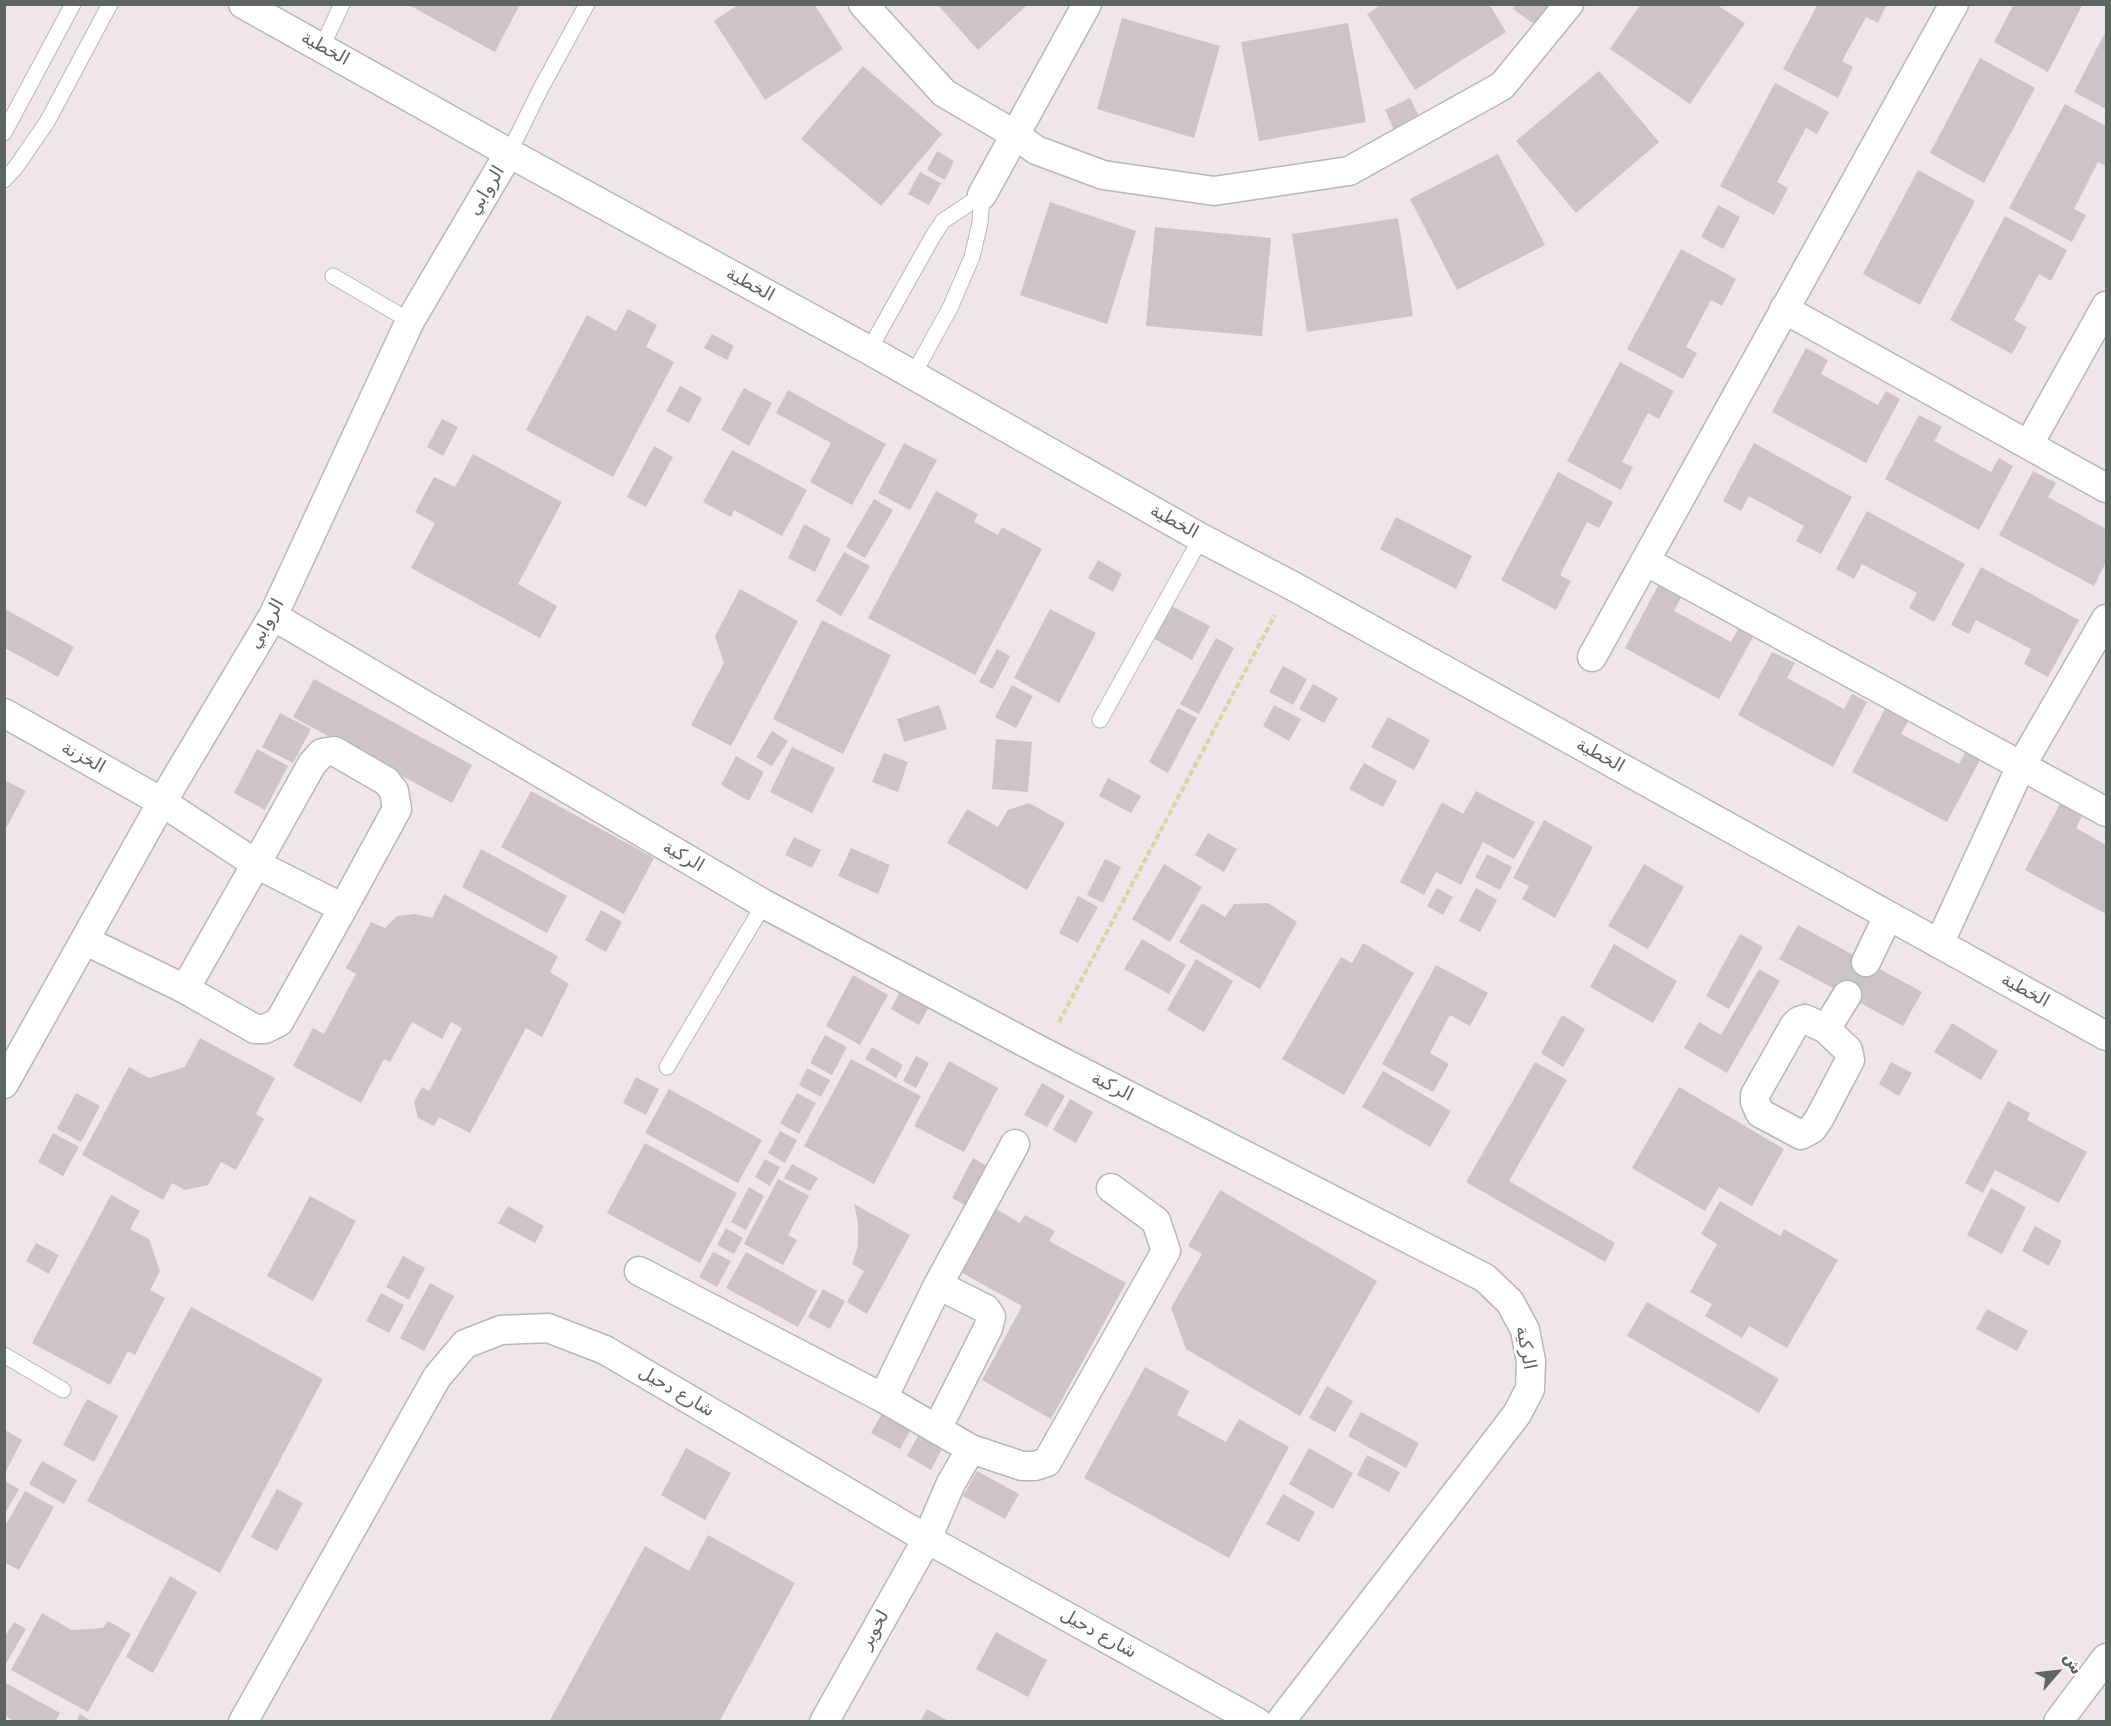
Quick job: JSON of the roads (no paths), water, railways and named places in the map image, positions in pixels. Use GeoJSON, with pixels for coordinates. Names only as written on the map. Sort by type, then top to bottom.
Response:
{"type":"FeatureCollection","features":[{"type":"Feature","properties":{"kind":"street","name":"الخطية"},"geometry":{"type":"LineString","coordinates":[[243,4],[869,350],[1201,538],[1291,585],[2106,1036]]}},
{"type":"Feature","properties":{"kind":"street"},"geometry":{"type":"LineString","coordinates":[[863,4],[944,93],[1014,134],[1036,150],[1102,175],[1214,191],[1348,171],[1502,86],[1569,4]]}},
{"type":"Feature","properties":{"kind":"street"},"geometry":{"type":"LineString","coordinates":[[982,195],[1087,4]]}},
{"type":"Feature","properties":{"kind":"street"},"geometry":{"type":"LineString","coordinates":[[1592,657],[1954,4]]}},
{"type":"Feature","properties":{"kind":"street","name":"الروابي"},"geometry":{"type":"LineString","coordinates":[[4,1084],[162,802],[273,616],[410,321],[509,153]]}},
{"type":"Feature","properties":{"kind":"street"},"geometry":{"type":"LineString","coordinates":[[2029,444],[2106,306]]}},
{"type":"Feature","properties":{"kind":"street"},"geometry":{"type":"LineString","coordinates":[[1784,309],[2106,488]]}},
{"type":"Feature","properties":{"kind":"street"},"geometry":{"type":"LineString","coordinates":[[1645,561],[2106,812]]}},
{"type":"Feature","properties":{"kind":"street","name":"الركية"},"geometry":{"type":"LineString","coordinates":[[273,616],[764,904],[1043,1052],[1485,1278],[1510,1302],[1525,1330],[1531,1361],[1530,1389],[1517,1414],[1281,1722]]}},
{"type":"Feature","properties":{"kind":"street"},"geometry":{"type":"LineString","coordinates":[[1939,944],[2021,766],[2106,619]]}},
{"type":"Feature","properties":{"kind":"street","name":"الخزنة"},"geometry":{"type":"LineString","coordinates":[[4,713],[162,802],[256,864],[343,908]]}},
{"type":"Feature","properties":{"kind":"street"},"geometry":{"type":"LineString","coordinates":[[86,941],[185,989],[255,1029],[265,1029],[279,1022],[397,808],[394,791],[386,781],[334,751],[322,753],[312,764],[185,989]]}},
{"type":"Feature","properties":{"kind":"street"},"geometry":{"type":"LineString","coordinates":[[1866,962],[1888,916]]}},
{"type":"Feature","properties":{"kind":"street"},"geometry":{"type":"LineString","coordinates":[[1826,1029],[1847,995]]}},
{"type":"Feature","properties":{"kind":"street"},"geometry":{"type":"LineString","coordinates":[[883,1398],[938,1285],[1016,1144]]}},
{"type":"Feature","properties":{"kind":"street"},"geometry":{"type":"LineString","coordinates":[[639,1271],[883,1398],[971,1449],[1022,1466],[1035,1466],[1047,1462],[1166,1251],[1156,1221],[1111,1188]]}},
{"type":"Feature","properties":{"kind":"street"},"geometry":{"type":"LineString","coordinates":[[938,1285],[987,1309],[991,1317],[988,1328],[938,1430]]}},
{"type":"Feature","properties":{"kind":"street","name":"شارع دحيل"},"geometry":{"type":"LineString","coordinates":[[243,1722],[437,1377],[465,1344],[501,1330],[548,1328],[605,1350],[927,1539],[1257,1722]]}},
{"type":"Feature","properties":{"kind":"street","name":"لخوير"},"geometry":{"type":"LineString","coordinates":[[824,1722],[927,1539],[951,1483],[971,1449]]}},
{"type":"Feature","properties":{"kind":"street"},"geometry":{"type":"LineString","coordinates":[[2058,1722],[2106,1658]]}},
{"type":"Feature","properties":{"kind":"lane"},"geometry":{"type":"LineString","coordinates":[[4,133],[74,4]]}},
{"type":"Feature","properties":{"kind":"lane"},"geometry":{"type":"LineString","coordinates":[[4,180],[46,122],[110,4]]}},
{"type":"Feature","properties":{"kind":"lane"},"geometry":{"type":"LineString","coordinates":[[322,47],[342,4]]}},
{"type":"Feature","properties":{"kind":"lane"},"geometry":{"type":"LineString","coordinates":[[509,153],[587,4]]}},
{"type":"Feature","properties":{"kind":"lane"},"geometry":{"type":"LineString","coordinates":[[869,350],[943,221],[982,195]]}},
{"type":"Feature","properties":{"kind":"lane"},"geometry":{"type":"LineString","coordinates":[[913,375],[950,308],[972,257],[980,223],[982,195]]}},
{"type":"Feature","properties":{"kind":"lane"},"geometry":{"type":"LineString","coordinates":[[333,276],[410,321]]}},
{"type":"Feature","properties":{"kind":"lane"},"geometry":{"type":"LineString","coordinates":[[1100,720],[1201,538]]}},
{"type":"Feature","properties":{"kind":"lane"},"geometry":{"type":"LineString","coordinates":[[667,1066],[764,904]]}},
{"type":"Feature","properties":{"kind":"lane"},"geometry":{"type":"LineString","coordinates":[[4,1355],[63,1390]]}},
{"type":"Feature","properties":{"kind":"tunnel"},"geometry":{"type":"LineString","coordinates":[[1847,995],[1866,962]]}}]}
